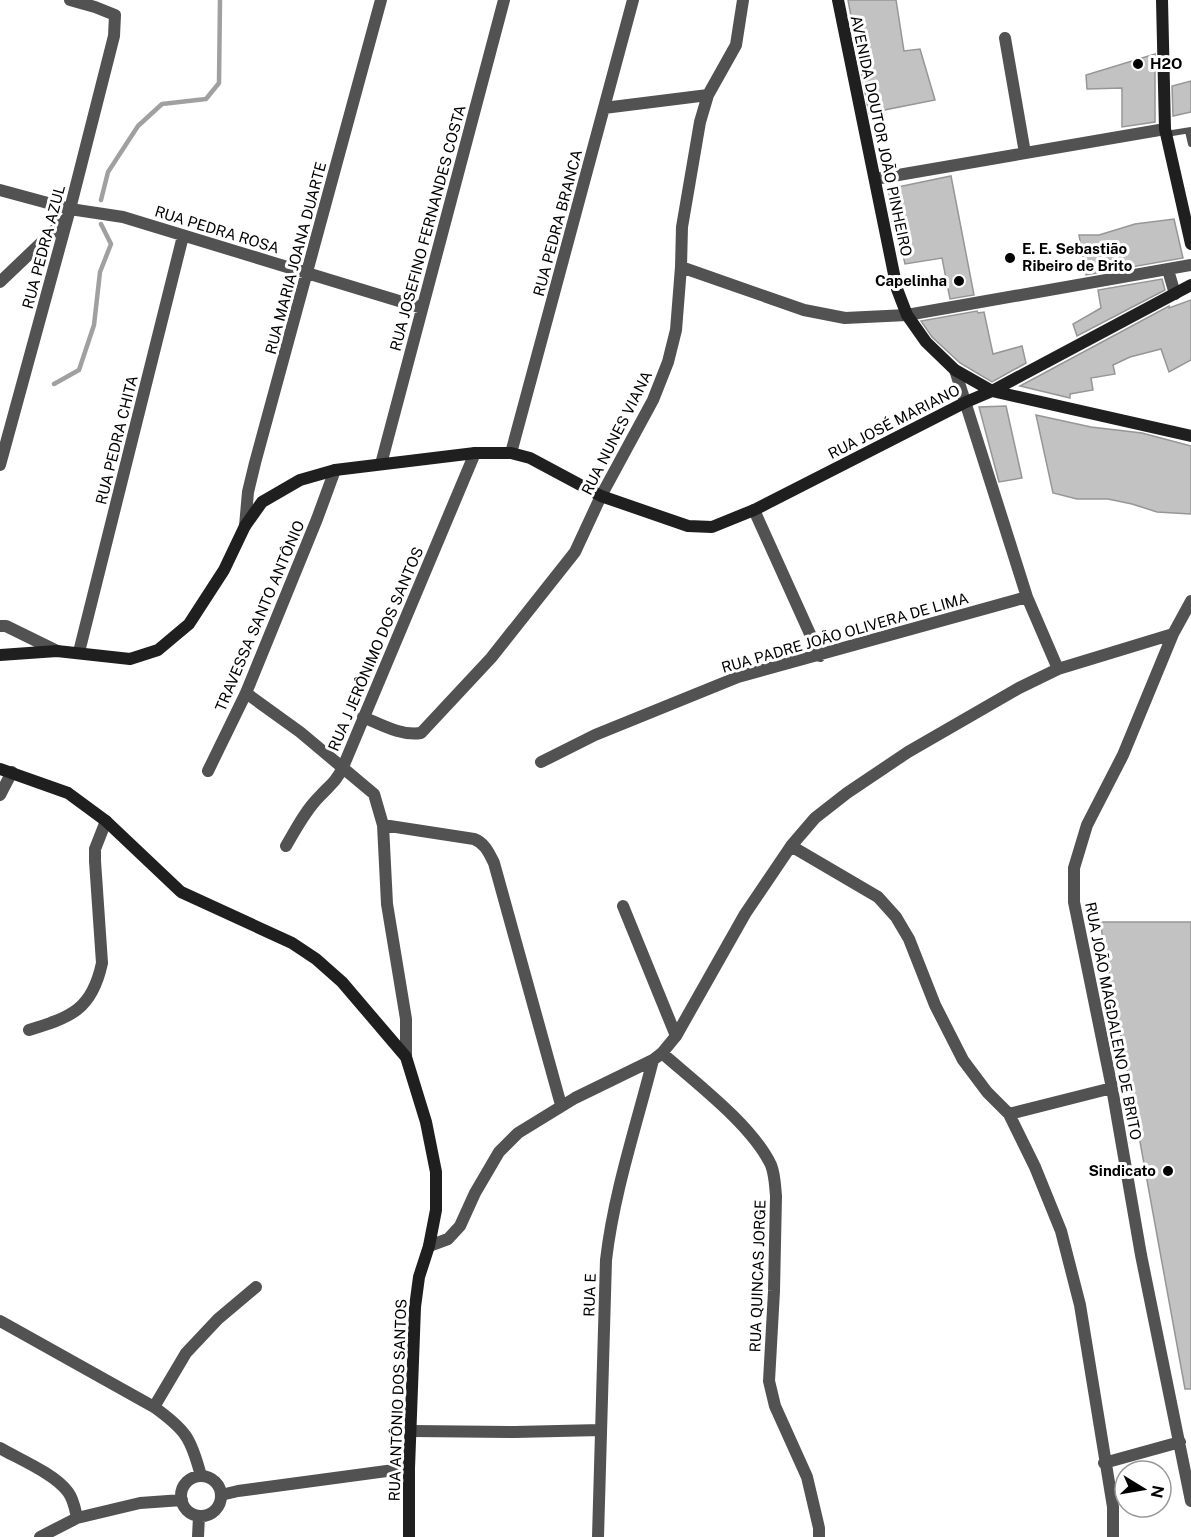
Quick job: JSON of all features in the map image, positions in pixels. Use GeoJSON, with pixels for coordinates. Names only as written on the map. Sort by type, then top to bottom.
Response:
{"type":"FeatureCollection","features":[{"type":"Feature","properties":{"kind":"street","name":"RUA PEDRA AZUL"},"geometry":{"type":"LineString","coordinates":[[0,465],[69,213],[114,36],[114,15],[70,0]]}},
{"type":"Feature","properties":{"kind":"street","name":"RUA MARIA JOANA DUARTE"},"geometry":{"type":"LineString","coordinates":[[245,526],[248,492],[255,463],[381,0]]}},
{"type":"Feature","properties":{"kind":"street","name":"RUA JOSEFINO FERNANDES COSTA"},"geometry":{"type":"LineString","coordinates":[[381,464],[504,0]]}},
{"type":"Feature","properties":{"kind":"street","name":"RUA PEDRA BRANCA"},"geometry":{"type":"LineString","coordinates":[[511,453],[633,0]]}},
{"type":"Feature","properties":{"kind":"street","name":"RUA NUNES VIANA"},"geometry":{"type":"LineString","coordinates":[[363,717],[401,732],[422,733],[491,658],[575,552],[601,496],[653,400],[668,362],[676,330],[682,227],[700,122],[708,95],[736,45],[743,0]]}},
{"type":"Feature","properties":{"kind":"street","name":"AVENIDA DOUTOR JOÃO PINHEIRO"},"geometry":{"type":"LineString","coordinates":[[838,0],[897,289],[907,315],[926,342],[955,370],[992,391],[1191,436]]}},
{"type":"Feature","properties":{"kind":"street"},"geometry":{"type":"LineString","coordinates":[[1162,0],[1166,131],[1188,218],[1191,244]]}},
{"type":"Feature","properties":{"kind":"street"},"geometry":{"type":"LineString","coordinates":[[1005,38],[1026,153]]}},
{"type":"Feature","properties":{"kind":"street"},"geometry":{"type":"LineString","coordinates":[[604,108],[708,95]]}},
{"type":"Feature","properties":{"kind":"street"},"geometry":{"type":"LineString","coordinates":[[875,179],[1166,131]]}},
{"type":"Feature","properties":{"kind":"street","name":"RUA PEDRA ROSA"},"geometry":{"type":"LineString","coordinates":[[0,190],[69,213],[123,217],[422,308]]}},
{"type":"Feature","properties":{"kind":"street"},"geometry":{"type":"LineString","coordinates":[[0,282],[69,213]]}},
{"type":"Feature","properties":{"kind":"street","name":"RUA PEDRA CHITA"},"geometry":{"type":"LineString","coordinates":[[79,652],[183,236]]}},
{"type":"Feature","properties":{"kind":"street"},"geometry":{"type":"LineString","coordinates":[[681,267],[804,310],[845,318],[907,315],[1191,265]]}},
{"type":"Feature","properties":{"kind":"street"},"geometry":{"type":"LineString","coordinates":[[1168,270],[1175,294]]}},
{"type":"Feature","properties":{"kind":"street","name":"RUA JOSÉ MARIANO"},"geometry":{"type":"LineString","coordinates":[[601,496],[688,526],[712,526],[754,510],[992,391],[1191,285]]}},
{"type":"Feature","properties":{"kind":"street"},"geometry":{"type":"LineString","coordinates":[[955,370],[1027,597],[1058,669]]}},
{"type":"Feature","properties":{"kind":"street"},"geometry":{"type":"LineString","coordinates":[[0,655],[57,651],[130,659],[158,650],[189,624],[224,570],[245,526],[262,502],[300,480],[335,470],[475,453],[511,453],[530,458],[601,496]]}},
{"type":"Feature","properties":{"kind":"street","name":"RUA J JERÔNIMO DOS SANTOS"},"geometry":{"type":"LineString","coordinates":[[286,846],[301,819],[319,796],[337,781],[475,453]]}},
{"type":"Feature","properties":{"kind":"street","name":"TRAVESSA SANTO ANTÔNIO"},"geometry":{"type":"LineString","coordinates":[[208,771],[246,693],[335,470]]}},
{"type":"Feature","properties":{"kind":"street"},"geometry":{"type":"LineString","coordinates":[[754,510],[820,656]]}},
{"type":"Feature","properties":{"kind":"street","name":"RUA PADRE JOÃO OLIVERA DE LIMA"},"geometry":{"type":"LineString","coordinates":[[541,762],[595,735],[738,677],[1027,597]]}},
{"type":"Feature","properties":{"kind":"street","name":"RUA JOÃO MAGDALENO DE BRITO"},"geometry":{"type":"LineString","coordinates":[[1191,601],[1173,634],[1123,754],[1087,825],[1074,868],[1074,902],[1191,1501]]}},
{"type":"Feature","properties":{"kind":"street"},"geometry":{"type":"LineString","coordinates":[[0,612],[3,626],[57,651]]}},
{"type":"Feature","properties":{"kind":"street"},"geometry":{"type":"LineString","coordinates":[[429,1246],[448,1239],[460,1226],[475,1193],[499,1152],[510,1140],[561,1105],[658,1057],[676,1036],[745,914],[791,846],[815,818],[847,793],[908,752],[1019,688],[1058,669],[1173,634]]}},
{"type":"Feature","properties":{"kind":"street"},"geometry":{"type":"LineString","coordinates":[[246,693],[300,732],[374,794],[383,825],[388,914],[406,1019],[406,1057]]}},
{"type":"Feature","properties":{"kind":"street"},"geometry":{"type":"LineString","coordinates":[[0,795],[6,771]]}},
{"type":"Feature","properties":{"kind":"street","name":"RUA ANTÔNIO DOS SANTOS"},"geometry":{"type":"LineString","coordinates":[[6,771],[68,793],[106,821],[182,892],[292,944],[316,959],[342,982],[406,1057],[426,1122],[436,1172],[436,1210],[429,1246],[419,1277],[415,1307],[409,1537]]}},
{"type":"Feature","properties":{"kind":"street"},"geometry":{"type":"LineString","coordinates":[[28,1030],[61,1020],[76,1011],[89,998],[98,981],[102,963],[95,849],[106,821]]}},
{"type":"Feature","properties":{"kind":"street"},"geometry":{"type":"LineString","coordinates":[[383,825],[474,839],[481,842],[487,849],[494,863],[561,1105]]}},
{"type":"Feature","properties":{"kind":"street"},"geometry":{"type":"LineString","coordinates":[[791,846],[878,897],[896,917],[909,939],[935,1005],[963,1060],[987,1092],[1009,1114],[1035,1167],[1061,1231],[1080,1305],[1113,1507],[1113,1537]]}},
{"type":"Feature","properties":{"kind":"street"},"geometry":{"type":"LineString","coordinates":[[623,906],[676,1036]]}},
{"type":"Feature","properties":{"kind":"street","name":"RUA E"},"geometry":{"type":"LineString","coordinates":[[598,1537],[606,1260],[612,1211],[658,1057]]}},
{"type":"Feature","properties":{"kind":"street","name":"RUA QUINCAS JORGE"},"geometry":{"type":"LineString","coordinates":[[658,1057],[755,1138],[772,1167],[776,1197],[769,1381],[776,1406],[807,1477],[819,1537]]}},
{"type":"Feature","properties":{"kind":"street"},"geometry":{"type":"LineString","coordinates":[[1009,1114],[1112,1088]]}},
{"type":"Feature","properties":{"kind":"street"},"geometry":{"type":"LineString","coordinates":[[154,1407],[186,1353],[218,1319],[256,1287]]}},
{"type":"Feature","properties":{"kind":"street"},"geometry":{"type":"LineString","coordinates":[[0,1322],[154,1407],[177,1424],[194,1448],[201,1476]]}},
{"type":"Feature","properties":{"kind":"street"},"geometry":{"type":"LineString","coordinates":[[412,1431],[601,1430]]}},
{"type":"Feature","properties":{"kind":"street"},"geometry":{"type":"LineString","coordinates":[[1104,1463],[1180,1442]]}},
{"type":"Feature","properties":{"kind":"street"},"geometry":{"type":"LineString","coordinates":[[0,1448],[58,1482],[71,1498],[77,1518]]}},
{"type":"Feature","properties":{"kind":"street"},"geometry":{"type":"LineString","coordinates":[[221,1495],[409,1468]]}},
{"type":"Feature","properties":{"kind":"street"},"geometry":{"type":"LineString","coordinates":[[201,1476],[212,1479],[221,1495],[217,1508],[205,1515],[187,1510],[182,1500],[186,1483],[201,1476]]}},
{"type":"Feature","properties":{"kind":"street"},"geometry":{"type":"LineString","coordinates":[[40,1537],[77,1518],[140,1503],[182,1500]]}},
{"type":"Feature","properties":{"kind":"street"},"geometry":{"type":"LineString","coordinates":[[198,1537],[199,1515]]}},
{"type":"Feature","properties":{"kind":"lane"},"geometry":{"type":"LineString","coordinates":[[1166,131],[1190,131],[1191,144]]}},
{"type":"Feature","properties":{"kind":"building"},"geometry":{"type":"Polygon","coordinates":[[[848,0],[896,0],[904,51],[920,49],[935,100],[869,113],[848,0]]]}},
{"type":"Feature","properties":{"kind":"building"},"geometry":{"type":"Polygon","coordinates":[[[1155,54],[1155,122],[1122,127],[1122,88],[1087,89],[1086,75],[1155,54]]]}},
{"type":"Feature","properties":{"kind":"building"},"geometry":{"type":"Polygon","coordinates":[[[1191,81],[1191,112],[1173,116],[1172,86],[1191,81]]]}},
{"type":"Feature","properties":{"kind":"building"},"geometry":{"type":"Polygon","coordinates":[[[951,176],[974,295],[950,299],[942,258],[905,264],[888,189],[951,176]]]}},
{"type":"Feature","properties":{"kind":"building"},"geometry":{"type":"Polygon","coordinates":[[[1174,219],[1183,258],[1086,275],[1079,235],[1099,235],[1135,224],[1174,219]]]}},
{"type":"Feature","properties":{"kind":"building"},"geometry":{"type":"Polygon","coordinates":[[[1162,279],[1165,290],[1077,336],[1073,324],[1101,308],[1098,290],[1162,279]]]}},
{"type":"Feature","properties":{"kind":"building"},"geometry":{"type":"Polygon","coordinates":[[[1191,300],[1191,360],[1169,372],[1161,349],[1130,357],[1113,365],[1115,374],[1091,378],[1093,390],[1070,394],[1070,398],[1020,386],[1169,306],[1169,308],[1191,300]]]}},
{"type":"Feature","properties":{"kind":"building"},"geometry":{"type":"Polygon","coordinates":[[[977,311],[978,313],[984,312],[993,354],[1022,346],[1026,363],[992,382],[960,363],[932,337],[921,321],[977,311]]]}},
{"type":"Feature","properties":{"kind":"building"},"geometry":{"type":"Polygon","coordinates":[[[1006,406],[1022,478],[999,482],[979,407],[1006,406]]]}},
{"type":"Feature","properties":{"kind":"building"},"geometry":{"type":"Polygon","coordinates":[[[1036,415],[1091,427],[1142,433],[1191,446],[1191,514],[1157,512],[1108,499],[1077,499],[1053,493],[1036,415]]]}},
{"type":"Feature","properties":{"kind":"building","name":"Sindicato"},"geometry":{"type":"Polygon","coordinates":[[[1100,922],[1191,922],[1191,1389],[1185,1389],[1100,922]]]}},
{"type":"Feature","properties":{"kind":"waterway"},"geometry":{"type":"LineString","coordinates":[[101,200],[108,172],[138,126],[162,104],[206,99],[219,83],[220,0]]}},
{"type":"Feature","properties":{"kind":"waterway"},"geometry":{"type":"LineString","coordinates":[[54,384],[79,370],[94,325],[100,272],[111,244],[101,224]]}},
{"type":"Feature","properties":{"kind":"place","name":"H2O"},"geometry":{"type":"Point","coordinates":[1138,64]}},
{"type":"Feature","properties":{"kind":"place","name":"E. E. Sebastião Ribeiro de Brito"},"geometry":{"type":"Point","coordinates":[1010,258]}},
{"type":"Feature","properties":{"kind":"place","name":"Capelinha"},"geometry":{"type":"Point","coordinates":[959,281]}},
{"type":"Feature","properties":{"kind":"place","name":"Sindicato"},"geometry":{"type":"Point","coordinates":[1168,1171]}}]}
